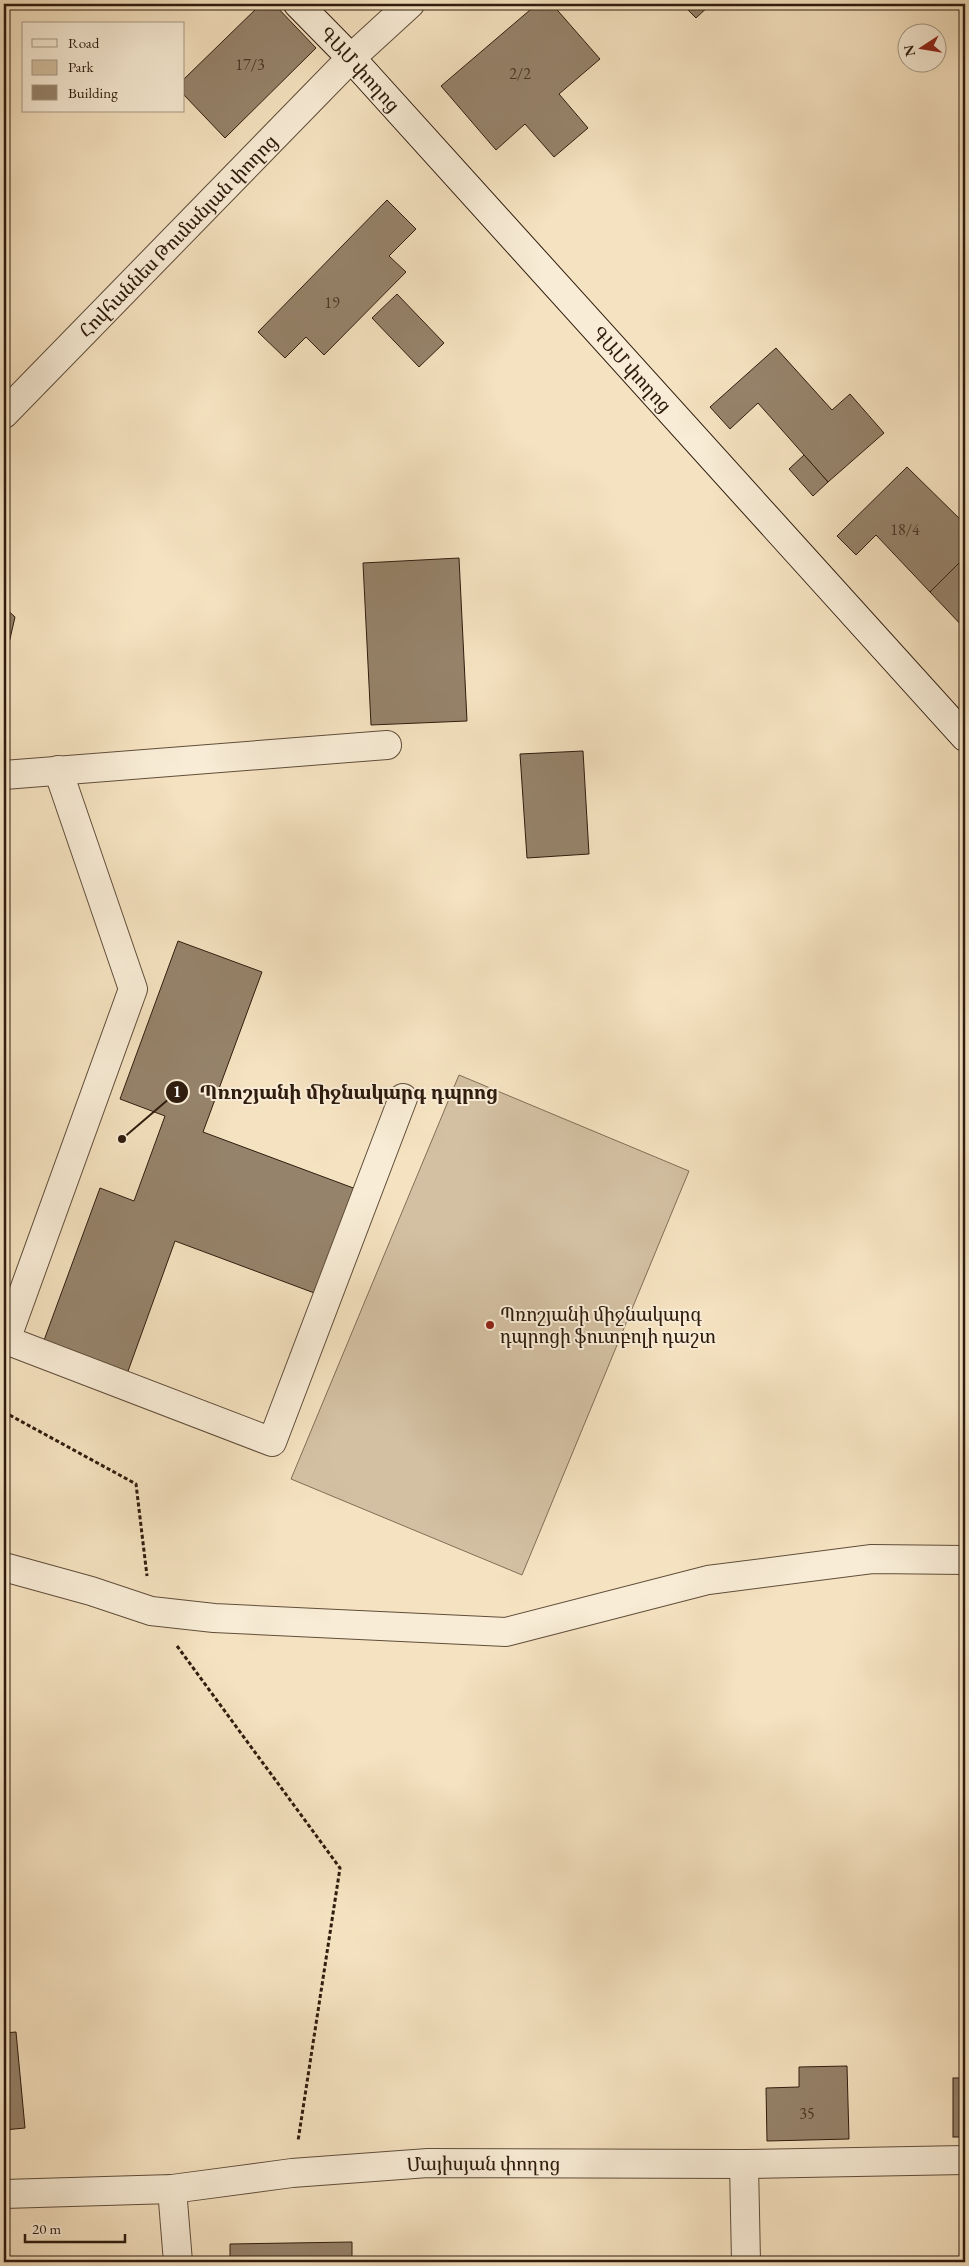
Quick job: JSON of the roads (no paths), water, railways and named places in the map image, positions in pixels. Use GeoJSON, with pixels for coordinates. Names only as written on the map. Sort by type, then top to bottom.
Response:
{"type":"FeatureCollection","features":[{"type":"Feature","properties":{"kind":"street","name":"ԳԱՄ փողոց"},"geometry":{"type":"LineString","coordinates":[[298,4],[351,58],[965,738]]}},
{"type":"Feature","properties":{"kind":"street","name":"Հովհաննես Թումանյան փողոց"},"geometry":{"type":"LineString","coordinates":[[4,414],[351,58],[410,4]]}},
{"type":"Feature","properties":{"kind":"street"},"geometry":{"type":"LineString","coordinates":[[4,775],[387,745]]}},
{"type":"Feature","properties":{"kind":"street"},"geometry":{"type":"LineString","coordinates":[[58,770],[133,989],[6,1340],[272,1442],[403,1098]]}},
{"type":"Feature","properties":{"kind":"street"},"geometry":{"type":"LineString","coordinates":[[4,1567],[91,1591],[151,1611],[214,1618],[506,1632],[708,1580],[872,1559],[965,1560]]}},
{"type":"Feature","properties":{"kind":"street","name":"Մայիսյան փողոց"},"geometry":{"type":"LineString","coordinates":[[4,2194],[172,2189],[292,2173],[428,2163],[744,2164],[965,2160]]}},
{"type":"Feature","properties":{"kind":"street"},"geometry":{"type":"LineString","coordinates":[[744,2164],[746,2262]]}},
{"type":"Feature","properties":{"kind":"street"},"geometry":{"type":"LineString","coordinates":[[172,2189],[178,2262]]}},
{"type":"Feature","properties":{"kind":"place","name":"Պռոշյանի միջնակարգ դպրոց"},"geometry":{"type":"Point","coordinates":[122,1139]}},
{"type":"Feature","properties":{"kind":"place","name":"Պռոշյանի միջնակարգ դպրոցի ֆուտբոլի դաշտ"},"geometry":{"type":"Point","coordinates":[490,1325]}}]}
